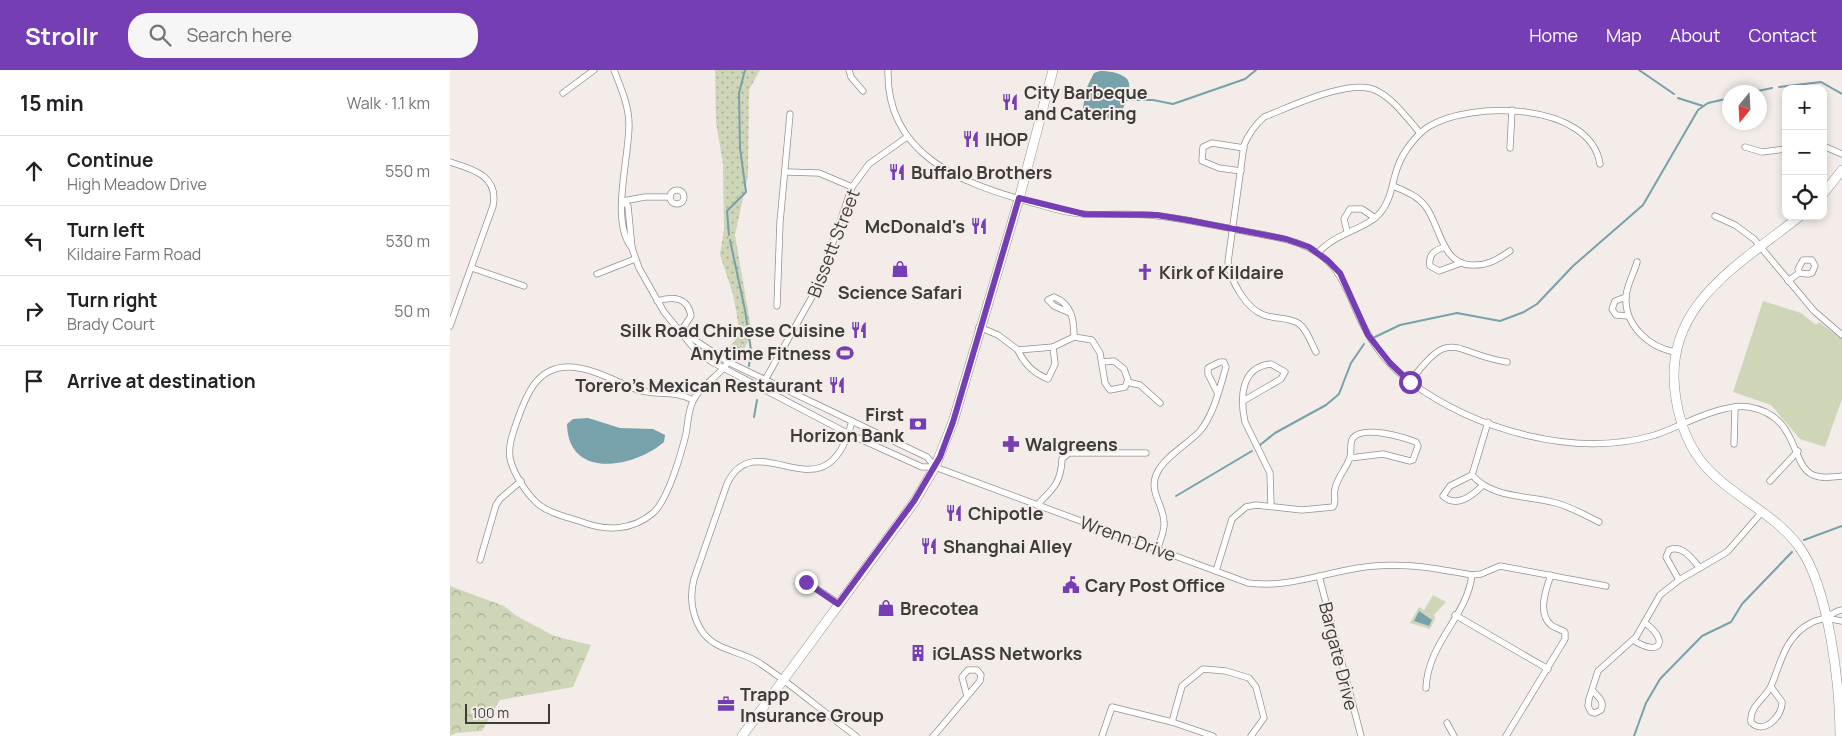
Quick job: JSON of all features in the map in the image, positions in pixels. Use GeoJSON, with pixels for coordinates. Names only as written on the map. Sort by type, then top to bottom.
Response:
{"type":"FeatureCollection","features":[{"type":"Feature","properties":{"kind":"main road"},"geometry":{"type":"LineString","coordinates":[[742,736],[914,501],[936,467],[953,422],[979,327],[1019,198],[1053,70]]}},
{"type":"Feature","properties":{"kind":"main road"},"geometry":{"type":"LineString","coordinates":[[1827,189],[1842,170]]}},
{"type":"Feature","properties":{"kind":"main road"},"geometry":{"type":"LineString","coordinates":[[1795,220],[1720,279],[1699,300],[1686,322],[1676,352],[1675,395],[1681,426],[1692,449],[1704,466],[1786,532],[1801,550],[1813,576],[1825,618],[1835,670],[1840,736]]}},
{"type":"Feature","properties":{"kind":"street"},"geometry":{"type":"LineString","coordinates":[[563,93],[594,70]]}},
{"type":"Feature","properties":{"kind":"street"},"geometry":{"type":"LineString","coordinates":[[614,70],[628,118],[623,201],[620,215],[622,228],[626,241],[632,248],[635,259],[657,301],[692,346],[723,370],[848,434],[922,467],[936,467]]}},
{"type":"Feature","properties":{"kind":"street"},"geometry":{"type":"LineString","coordinates":[[849,70],[851,77],[863,91]]}},
{"type":"Feature","properties":{"kind":"street"},"geometry":{"type":"LineString","coordinates":[[888,70],[893,105],[907,137],[925,158],[948,173],[980,187],[1072,213],[1157,215],[1297,242],[1318,253],[1340,273],[1362,324],[1378,348],[1399,373],[1410,382],[1442,401],[1488,422],[1543,438],[1593,445],[1626,442],[1681,426],[1735,407],[1758,409],[1778,421],[1792,439],[1803,466],[1813,475],[1827,478],[1842,476]]}},
{"type":"Feature","properties":{"kind":"street"},"geometry":{"type":"LineString","coordinates":[[1316,352],[1306,332],[1299,324],[1261,314],[1247,302],[1229,269],[1244,148],[1250,131],[1264,117],[1355,86],[1374,89],[1383,94],[1420,133]]}},
{"type":"Feature","properties":{"kind":"street"},"geometry":{"type":"LineString","coordinates":[[1510,148],[1512,110]]}},
{"type":"Feature","properties":{"kind":"street"},"geometry":{"type":"LineString","coordinates":[[1318,253],[1326,243],[1374,218],[1383,209],[1393,186],[1401,158],[1420,133],[1436,123],[1467,113],[1512,110],[1544,116],[1573,128],[1592,144],[1598,152],[1600,164]]}},
{"type":"Feature","properties":{"kind":"street"},"geometry":{"type":"LineString","coordinates":[[777,306],[780,222],[790,114]]}},
{"type":"Feature","properties":{"kind":"street","name":"Bissett Street"},"geometry":{"type":"LineString","coordinates":[[760,389],[817,288],[852,187],[869,164],[907,137]]}},
{"type":"Feature","properties":{"kind":"street"},"geometry":{"type":"LineString","coordinates":[[1241,171],[1208,165],[1202,161],[1201,154],[1203,148],[1212,143],[1244,148]]}},
{"type":"Feature","properties":{"kind":"street"},"geometry":{"type":"LineString","coordinates":[[1745,147],[1762,152],[1782,150]]}},
{"type":"Feature","properties":{"kind":"street"},"geometry":{"type":"LineString","coordinates":[[1827,148],[1842,154]]}},
{"type":"Feature","properties":{"kind":"street"},"geometry":{"type":"LineString","coordinates":[[450,162],[480,172],[489,181],[494,191],[493,206],[450,326]]}},
{"type":"Feature","properties":{"kind":"street"},"geometry":{"type":"LineString","coordinates":[[786,172],[819,174],[852,187]]}},
{"type":"Feature","properties":{"kind":"street"},"geometry":{"type":"LineString","coordinates":[[1393,186],[1417,198],[1426,207],[1454,260],[1461,263],[1488,264],[1510,251]]}},
{"type":"Feature","properties":{"kind":"street"},"geometry":{"type":"LineString","coordinates":[[623,201],[645,197],[669,197]]}},
{"type":"Feature","properties":{"kind":"street"},"geometry":{"type":"LineString","coordinates":[[1347,231],[1344,220],[1350,209],[1362,209],[1374,218]]}},
{"type":"Feature","properties":{"kind":"street"},"geometry":{"type":"LineString","coordinates":[[1715,216],[1735,225],[1761,247],[1822,319],[1842,335]]}},
{"type":"Feature","properties":{"kind":"street"},"geometry":{"type":"LineString","coordinates":[[1446,247],[1435,250],[1429,260],[1430,266],[1439,271],[1461,263]]}},
{"type":"Feature","properties":{"kind":"street"},"geometry":{"type":"LineString","coordinates":[[597,274],[635,259]]}},
{"type":"Feature","properties":{"kind":"street"},"geometry":{"type":"LineString","coordinates":[[1638,262],[1626,298],[1628,316],[1640,334],[1652,344],[1676,352]]}},
{"type":"Feature","properties":{"kind":"street"},"geometry":{"type":"LineString","coordinates":[[472,268],[524,286]]}},
{"type":"Feature","properties":{"kind":"street"},"geometry":{"type":"LineString","coordinates":[[1788,281],[1800,272]]}},
{"type":"Feature","properties":{"kind":"street"},"geometry":{"type":"LineString","coordinates":[[657,301],[672,298],[680,299],[686,304],[691,316],[681,331]]}},
{"type":"Feature","properties":{"kind":"street"},"geometry":{"type":"LineString","coordinates":[[1626,298],[1616,301],[1612,309],[1616,315],[1628,316]]}},
{"type":"Feature","properties":{"kind":"street"},"geometry":{"type":"LineString","coordinates":[[1070,313],[1074,321],[1074,337]]}},
{"type":"Feature","properties":{"kind":"street"},"geometry":{"type":"LineString","coordinates":[[979,327],[998,335],[1018,350],[1023,361],[1032,370],[1048,379],[1055,364],[1053,347]]}},
{"type":"Feature","properties":{"kind":"street"},"geometry":{"type":"LineString","coordinates":[[681,331],[728,362],[927,457],[936,467]]}},
{"type":"Feature","properties":{"kind":"street"},"geometry":{"type":"LineString","coordinates":[[1018,350],[1053,347],[1074,337],[1092,340],[1103,362],[1105,384],[1110,390],[1119,390],[1125,387],[1127,382],[1124,369],[1114,361],[1103,362]]}},
{"type":"Feature","properties":{"kind":"street"},"geometry":{"type":"LineString","coordinates":[[1410,382],[1428,359],[1438,350],[1448,347],[1463,348],[1489,359],[1507,362]]}},
{"type":"Feature","properties":{"kind":"street"},"geometry":{"type":"LineString","coordinates":[[693,400],[672,393],[640,390],[580,368],[559,368],[549,371],[539,378],[528,392],[512,434],[510,458],[520,481],[531,496],[544,508],[595,528],[620,528],[638,522],[657,509],[664,496],[683,442],[693,400],[723,370],[728,362]]}},
{"type":"Feature","properties":{"kind":"street"},"geometry":{"type":"LineString","coordinates":[[1158,548],[1164,524],[1153,487],[1158,471],[1201,430],[1217,392],[1226,366],[1224,362],[1208,368],[1208,374],[1217,392]]}},
{"type":"Feature","properties":{"kind":"street"},"geometry":{"type":"LineString","coordinates":[[1243,401],[1282,380],[1285,372],[1271,364],[1254,371],[1243,385],[1243,401],[1243,414],[1248,431],[1270,473],[1271,506]]}},
{"type":"Feature","properties":{"kind":"street"},"geometry":{"type":"LineString","coordinates":[[1127,382],[1140,385],[1160,403]]}},
{"type":"Feature","properties":{"kind":"street"},"geometry":{"type":"LineString","coordinates":[[1734,444],[1735,407]]}},
{"type":"Feature","properties":{"kind":"street"},"geometry":{"type":"LineString","coordinates":[[852,421],[848,434],[834,460],[817,469],[804,470],[761,461],[747,464],[735,472],[727,484],[692,586],[693,611],[698,624],[707,637],[727,650],[759,662],[856,736]]}},
{"type":"Feature","properties":{"kind":"street"},"geometry":{"type":"LineString","coordinates":[[1482,486],[1469,498],[1450,500],[1443,496],[1450,486],[1472,476],[1488,422]]}},
{"type":"Feature","properties":{"kind":"street"},"geometry":{"type":"LineString","coordinates":[[1216,571],[1235,516],[1251,506],[1271,506],[1302,510],[1333,507],[1336,500],[1337,483],[1350,458],[1352,440],[1361,435],[1394,434],[1416,442],[1418,446],[1413,460],[1410,461],[1383,454],[1350,458]]}},
{"type":"Feature","properties":{"kind":"street"},"geometry":{"type":"LineString","coordinates":[[1770,481],[1798,451]]}},
{"type":"Feature","properties":{"kind":"street"},"geometry":{"type":"LineString","coordinates":[[1037,506],[1056,486],[1062,476],[1062,459],[1068,453],[1146,454]]}},
{"type":"Feature","properties":{"kind":"street","name":"Wrenn Drive"},"geometry":{"type":"LineString","coordinates":[[936,467],[1037,506],[1158,548],[1243,582],[1265,585],[1301,582],[1319,576],[1359,568],[1397,564],[1472,575]]}},
{"type":"Feature","properties":{"kind":"street"},"geometry":{"type":"LineString","coordinates":[[1472,476],[1482,486],[1497,492],[1556,503],[1599,522]]}},
{"type":"Feature","properties":{"kind":"street"},"geometry":{"type":"LineString","coordinates":[[480,560],[496,506],[500,499],[520,481]]}},
{"type":"Feature","properties":{"kind":"street"},"geometry":{"type":"LineString","coordinates":[[1592,690],[1598,671],[1633,640],[1645,623],[1656,600],[1679,580],[1727,552],[1762,512]]}},
{"type":"Feature","properties":{"kind":"street"},"geometry":{"type":"LineString","coordinates":[[1679,580],[1666,557],[1669,550],[1674,548],[1682,550],[1700,568]]}},
{"type":"Feature","properties":{"kind":"street"},"geometry":{"type":"LineString","coordinates":[[1426,688],[1431,658],[1469,590],[1472,575],[1481,574],[1500,566],[1606,586]]}},
{"type":"Feature","properties":{"kind":"street"},"geometry":{"type":"LineString","coordinates":[[1506,736],[1565,639],[1564,632],[1552,626],[1544,613],[1545,594],[1551,575]]}},
{"type":"Feature","properties":{"kind":"street","name":"Bargate Drive"},"geometry":{"type":"LineString","coordinates":[[1319,576],[1361,736]]}},
{"type":"Feature","properties":{"kind":"street"},"geometry":{"type":"LineString","coordinates":[[806,582],[838,604]]}},
{"type":"Feature","properties":{"kind":"street"},"geometry":{"type":"LineString","coordinates":[[1770,687],[1782,702],[1781,712],[1775,722],[1760,728],[1756,727],[1751,722],[1751,715],[1770,687],[1784,651],[1792,638],[1811,622],[1825,618],[1834,611],[1842,610]]}},
{"type":"Feature","properties":{"kind":"street"},"geometry":{"type":"LineString","coordinates":[[1455,615],[1548,668]]}},
{"type":"Feature","properties":{"kind":"street"},"geometry":{"type":"LineString","coordinates":[[1825,618],[1842,621]]}},
{"type":"Feature","properties":{"kind":"street"},"geometry":{"type":"LineString","coordinates":[[1633,640],[1648,649],[1653,649],[1658,645],[1659,639],[1656,631],[1645,623]]}},
{"type":"Feature","properties":{"kind":"street"},"geometry":{"type":"LineString","coordinates":[[1172,722],[1182,686],[1192,676],[1203,669],[1226,672],[1249,678],[1256,687],[1264,718],[1251,736]]}},
{"type":"Feature","properties":{"kind":"street"},"geometry":{"type":"LineString","coordinates":[[934,736],[980,681],[981,676],[976,670],[968,670],[962,677],[967,696]]}},
{"type":"Feature","properties":{"kind":"street"},"geometry":{"type":"LineString","coordinates":[[1102,736],[1112,706],[1172,722],[1213,736]]}},
{"type":"Feature","properties":{"kind":"street"},"geometry":{"type":"LineString","coordinates":[[1448,723],[1454,736]]}},
{"type":"Feature","properties":{"kind":"green space"},"geometry":{"type":"Polygon","coordinates":[[[715,70],[760,70],[749,90],[748,175],[735,235],[752,334],[740,357],[728,350],[740,333],[733,294],[720,255],[724,229],[723,164],[716,122],[715,70]]]}},
{"type":"Feature","properties":{"kind":"green space"},"geometry":{"type":"Polygon","coordinates":[[[1763,301],[1801,313],[1816,325],[1819,322],[1842,339],[1842,399],[1825,447],[1800,439],[1771,405],[1733,392],[1763,301]]]}},
{"type":"Feature","properties":{"kind":"green space"},"geometry":{"type":"Polygon","coordinates":[[[450,586],[504,606],[515,615],[554,636],[591,645],[573,687],[500,700],[482,731],[456,733],[450,736],[450,586]]]}},
{"type":"Feature","properties":{"kind":"green space"},"geometry":{"type":"Polygon","coordinates":[[[1433,595],[1446,602],[1434,615],[1435,619],[1430,629],[1410,623],[1419,607],[1424,610],[1433,595]]]}},
{"type":"Feature","properties":{"kind":"water"},"geometry":{"type":"Polygon","coordinates":[[[1100,71],[1120,74],[1128,82],[1129,93],[1127,100],[1121,111],[1113,118],[1103,118],[1086,113],[1083,108],[1086,89],[1094,73],[1100,71]]]}},
{"type":"Feature","properties":{"kind":"water"},"geometry":{"type":"Polygon","coordinates":[[[588,418],[620,428],[653,429],[665,435],[664,442],[636,458],[605,464],[590,461],[578,454],[570,442],[567,424],[573,419],[588,418]]]}},
{"type":"Feature","properties":{"kind":"water"},"geometry":{"type":"Polygon","coordinates":[[[1419,611],[1432,620],[1429,626],[1414,621],[1419,611]]]}},
{"type":"Feature","properties":{"kind":"waterway"},"geometry":{"type":"LineString","coordinates":[[729,235],[727,211],[746,192],[740,148],[739,93],[745,70]]}},
{"type":"Feature","properties":{"kind":"waterway"},"geometry":{"type":"LineString","coordinates":[[1127,100],[1153,100],[1173,104],[1245,79],[1256,70]]}},
{"type":"Feature","properties":{"kind":"waterway"},"geometry":{"type":"LineString","coordinates":[[1639,70],[1674,94]]}},
{"type":"Feature","properties":{"kind":"waterway"},"geometry":{"type":"LineString","coordinates":[[1779,87],[1821,82],[1842,94]]}},
{"type":"Feature","properties":{"kind":"waterway"},"geometry":{"type":"LineString","coordinates":[[1767,89],[1772,88]]}},
{"type":"Feature","properties":{"kind":"waterway"},"geometry":{"type":"LineString","coordinates":[[1678,98],[1703,106]]}},
{"type":"Feature","properties":{"kind":"waterway"},"geometry":{"type":"LineString","coordinates":[[1375,337],[1400,325],[1457,313],[1500,321],[1524,312],[1537,304],[1573,266],[1643,205],[1698,110],[1708,103],[1722,100]]}},
{"type":"Feature","properties":{"kind":"waterway"},"geometry":{"type":"LineString","coordinates":[[730,240],[745,310],[751,350],[749,366]]}},
{"type":"Feature","properties":{"kind":"waterway"},"geometry":{"type":"LineString","coordinates":[[1260,445],[1275,433],[1326,405],[1339,394],[1351,363],[1364,344]]}},
{"type":"Feature","properties":{"kind":"waterway"},"geometry":{"type":"LineString","coordinates":[[754,417],[757,400]]}},
{"type":"Feature","properties":{"kind":"waterway"},"geometry":{"type":"LineString","coordinates":[[1176,496],[1252,451]]}},
{"type":"Feature","properties":{"kind":"waterway"},"geometry":{"type":"LineString","coordinates":[[1804,540],[1842,526]]}},
{"type":"Feature","properties":{"kind":"waterway"},"geometry":{"type":"LineString","coordinates":[[1634,736],[1646,703],[1660,679],[1702,636],[1731,622],[1742,604],[1792,552]]}},
{"type":"Feature","properties":{"kind":"place","name":"City Barbeque and Catering"},"geometry":{"type":"Point","coordinates":[1010,102]}},
{"type":"Feature","properties":{"kind":"place","name":"IHOP"},"geometry":{"type":"Point","coordinates":[971,139]}},
{"type":"Feature","properties":{"kind":"place","name":"Buffalo Brothers"},"geometry":{"type":"Point","coordinates":[897,172]}},
{"type":"Feature","properties":{"kind":"place","name":"McDonald's"},"geometry":{"type":"Point","coordinates":[979,226]}},
{"type":"Feature","properties":{"kind":"place","name":"Science Safari"},"geometry":{"type":"Point","coordinates":[900,269]}},
{"type":"Feature","properties":{"kind":"place","name":"Kirk of Kildaire"},"geometry":{"type":"Point","coordinates":[1145,272]}},
{"type":"Feature","properties":{"kind":"place","name":"Silk Road Chinese Cuisine"},"geometry":{"type":"Point","coordinates":[859,330]}},
{"type":"Feature","properties":{"kind":"place","name":"Anytime Fitness"},"geometry":{"type":"Point","coordinates":[845,353]}},
{"type":"Feature","properties":{"kind":"place","name":"Torero's Mexican Restaurant"},"geometry":{"type":"Point","coordinates":[837,385]}},
{"type":"Feature","properties":{"kind":"place","name":"First Horizon Bank"},"geometry":{"type":"Point","coordinates":[918,424]}},
{"type":"Feature","properties":{"kind":"place","name":"Walgreens"},"geometry":{"type":"Point","coordinates":[1011,444]}},
{"type":"Feature","properties":{"kind":"place","name":"Chipotle"},"geometry":{"type":"Point","coordinates":[954,513]}},
{"type":"Feature","properties":{"kind":"place","name":"Shanghai Alley"},"geometry":{"type":"Point","coordinates":[929,546]}},
{"type":"Feature","properties":{"kind":"place","name":"Cary Post Office"},"geometry":{"type":"Point","coordinates":[1071,585]}},
{"type":"Feature","properties":{"kind":"place","name":"Brecotea"},"geometry":{"type":"Point","coordinates":[886,608]}},
{"type":"Feature","properties":{"kind":"place","name":"iGLASS Networks"},"geometry":{"type":"Point","coordinates":[918,653]}},
{"type":"Feature","properties":{"kind":"place","name":"Trapp Insurance Group"},"geometry":{"type":"Point","coordinates":[726,704]}},
{"type":"Feature","properties":{"kind":"route"},"geometry":{"type":"LineString","coordinates":[[806,582],[838,604],[930,478],[953,422],[979,327],[1019,198],[1072,213],[1157,215],[1187,220],[1286,239],[1309,247],[1340,273],[1349,288],[1368,335],[1381,353],[1410,382]]}}]}
